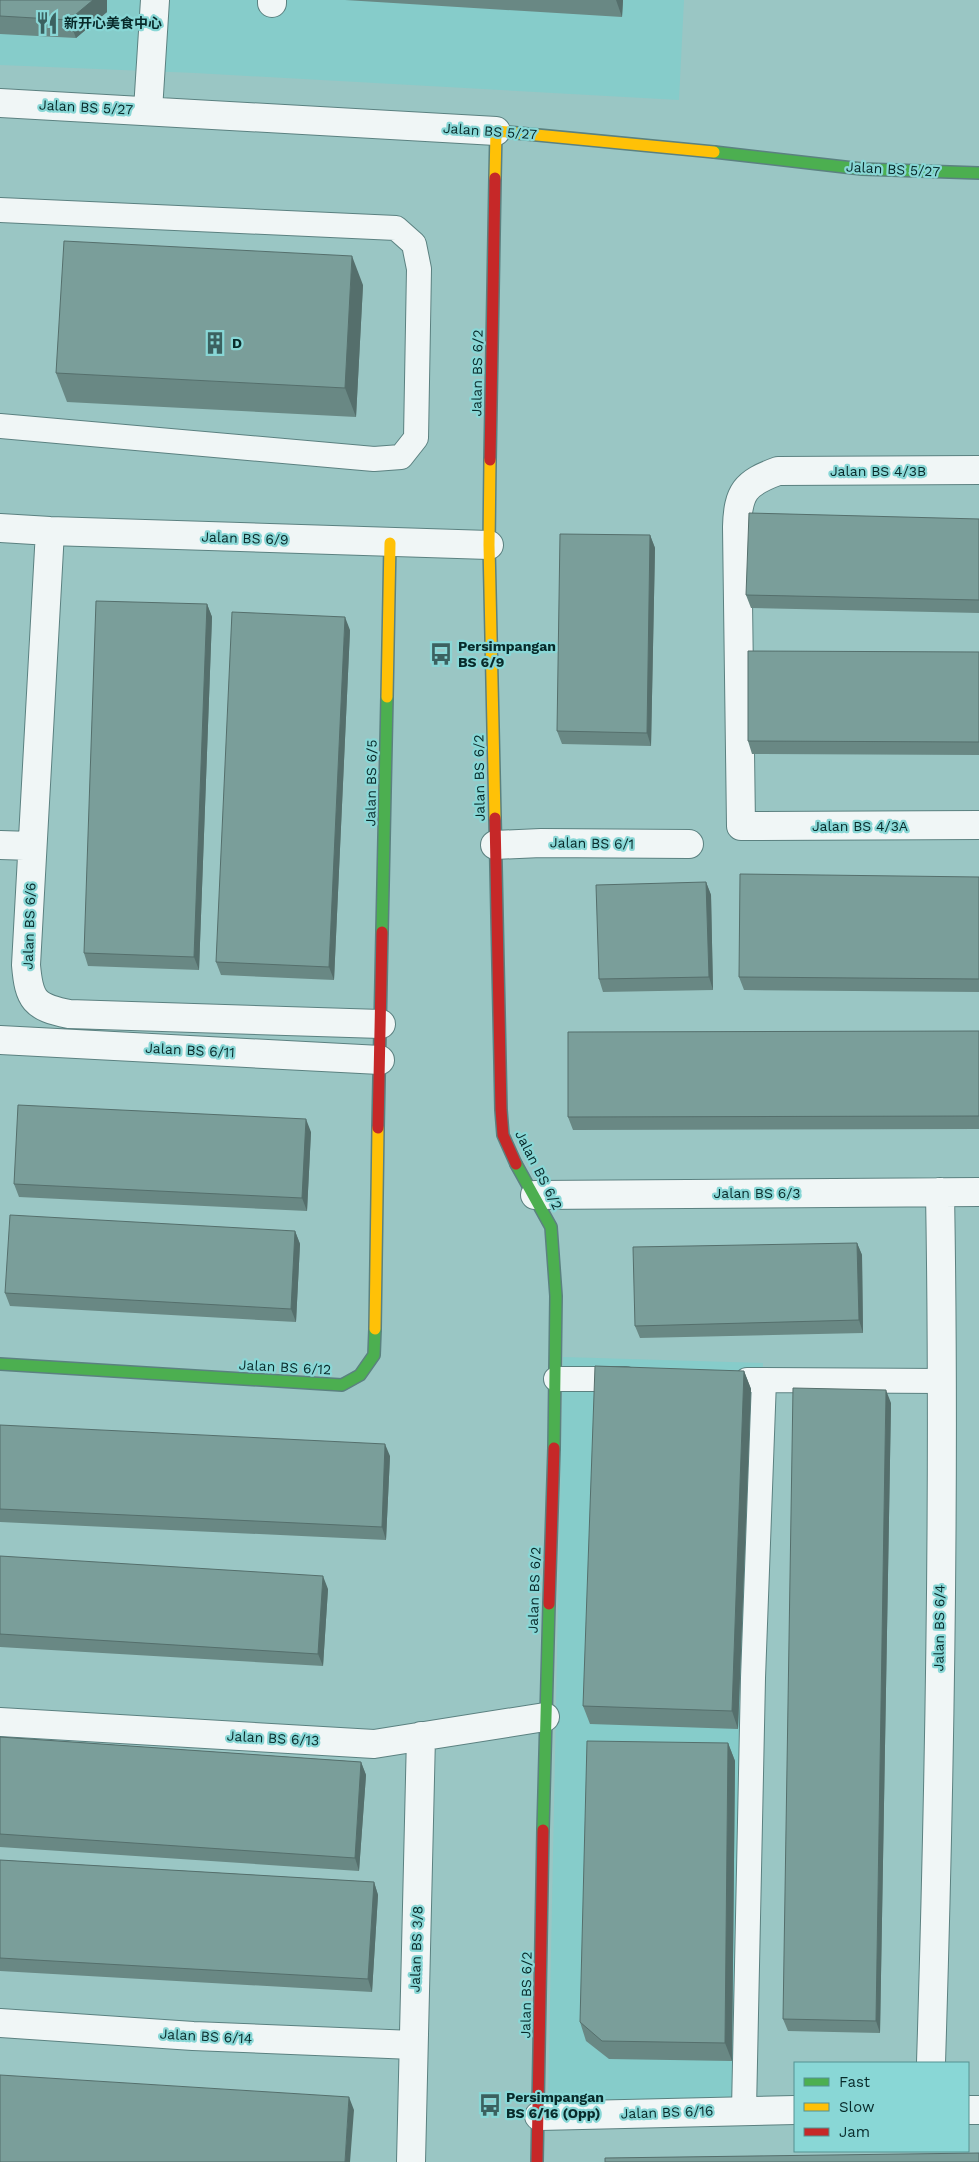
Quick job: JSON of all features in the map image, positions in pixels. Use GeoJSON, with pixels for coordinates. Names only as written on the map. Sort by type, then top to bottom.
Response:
{"type":"FeatureCollection","features":[{"type":"Feature","properties":{"kind":"street"},"geometry":{"type":"LineString","coordinates":[[148,110],[155,0]]}},
{"type":"Feature","properties":{"kind":"street","name":"Jalan BS 5/27"},"geometry":{"type":"LineString","coordinates":[[0,104],[148,110],[496,131],[624,142],[862,169],[979,173]]}},
{"type":"Feature","properties":{"kind":"street","name":"Jalan BS 6/2"},"geometry":{"type":"LineString","coordinates":[[496,131],[489,545],[499,1062],[504,1135],[512,1156],[551,1227],[556,1296],[556,1379],[545,1717],[537,2162]]}},
{"type":"Feature","properties":{"kind":"street","name":"Jalan BS 4/3B"},"geometry":{"type":"LineString","coordinates":[[741,826],[738,510],[742,492],[756,479],[778,471],[979,470]]}},
{"type":"Feature","properties":{"kind":"street","name":"Jalan BS 6/9"},"geometry":{"type":"LineString","coordinates":[[0,528],[489,545]]}},
{"type":"Feature","properties":{"kind":"street","name":"Jalan BS 6/6"},"geometry":{"type":"LineString","coordinates":[[50,531],[26,965],[28,983],[33,999],[48,1010],[69,1014],[381,1024]]}},
{"type":"Feature","properties":{"kind":"street","name":"Jalan BS 6/5"},"geometry":{"type":"LineString","coordinates":[[381,1024],[390,543]]}},
{"type":"Feature","properties":{"kind":"street","name":"Jalan BS 4/3A"},"geometry":{"type":"LineString","coordinates":[[741,826],[979,825]]}},
{"type":"Feature","properties":{"kind":"street","name":"Jalan BS 6/1"},"geometry":{"type":"LineString","coordinates":[[495,845],[541,843],[689,844]]}},
{"type":"Feature","properties":{"kind":"street"},"geometry":{"type":"LineString","coordinates":[[0,845],[32,846]]}},
{"type":"Feature","properties":{"kind":"street","name":"Jalan BS 6/12"},"geometry":{"type":"LineString","coordinates":[[0,1364],[342,1385],[360,1375],[374,1355],[381,1024]]}},
{"type":"Feature","properties":{"kind":"street","name":"Jalan BS 6/11"},"geometry":{"type":"LineString","coordinates":[[0,1040],[380,1060]]}},
{"type":"Feature","properties":{"kind":"street","name":"Jalan BS 6/4"},"geometry":{"type":"LineString","coordinates":[[931,2062],[935,1936],[943,1381],[940,1192]]}},
{"type":"Feature","properties":{"kind":"street","name":"Jalan BS 6/3"},"geometry":{"type":"LineString","coordinates":[[535,1195],[979,1192]]}},
{"type":"Feature","properties":{"kind":"street","name":"Jalan BS 6/13"},"geometry":{"type":"LineString","coordinates":[[0,1722],[374,1744],[545,1717]]}},
{"type":"Feature","properties":{"kind":"street","name":"Jalan BS 3/8"},"geometry":{"type":"LineString","coordinates":[[411,2162],[421,1736]]}},
{"type":"Feature","properties":{"kind":"street","name":"Jalan BS 6/14"},"geometry":{"type":"LineString","coordinates":[[0,2023],[193,2036],[413,2045]]}},
{"type":"Feature","properties":{"kind":"street","name":"Jalan BS 6/16"},"geometry":{"type":"LineString","coordinates":[[539,2116],[794,2110]]}},
{"type":"Feature","properties":{"kind":"lane"},"geometry":{"type":"LineString","coordinates":[[0,210],[396,228],[414,244],[419,269],[416,438],[401,457],[374,459],[0,426]]}},
{"type":"Feature","properties":{"kind":"lane"},"geometry":{"type":"LineString","coordinates":[[556,1379],[645,1380]]}},
{"type":"Feature","properties":{"kind":"lane"},"geometry":{"type":"LineString","coordinates":[[724,1380],[943,1381]]}},
{"type":"Feature","properties":{"kind":"lane"},"geometry":{"type":"LineString","coordinates":[[744,2110],[753,1678],[764,1380]]}},
{"type":"Feature","properties":{"kind":"shaded area"},"geometry":{"type":"Polygon","coordinates":[[[0,0],[684,0],[679,100],[195,73],[0,65],[0,0]]]}},
{"type":"Feature","properties":{"kind":"shaded area"},"geometry":{"type":"Polygon","coordinates":[[[563,1357],[763,1363],[749,2108],[548,2103],[563,1357]]]}},
{"type":"Feature","properties":{"kind":"building"},"geometry":{"type":"Polygon","coordinates":[[[0,0],[93,0],[69,20],[0,16],[0,0]]]}},
{"type":"Feature","properties":{"kind":"building","name":"D"},"geometry":{"type":"Polygon","coordinates":[[[64,241],[352,256],[345,388],[56,373],[64,241]]]}},
{"type":"Feature","properties":{"kind":"building"},"geometry":{"type":"Polygon","coordinates":[[[749,513],[979,519],[979,600],[746,595],[749,513]]]}},
{"type":"Feature","properties":{"kind":"building"},"geometry":{"type":"Polygon","coordinates":[[[560,534],[650,535],[647,733],[557,731],[560,534]]]}},
{"type":"Feature","properties":{"kind":"building"},"geometry":{"type":"Polygon","coordinates":[[[96,601],[207,604],[194,957],[84,953],[96,601]]]}},
{"type":"Feature","properties":{"kind":"building"},"geometry":{"type":"Polygon","coordinates":[[[232,612],[345,617],[329,967],[216,962],[232,612]]]}},
{"type":"Feature","properties":{"kind":"building"},"geometry":{"type":"Polygon","coordinates":[[[748,651],[979,652],[979,742],[748,741],[748,651]]]}},
{"type":"Feature","properties":{"kind":"building"},"geometry":{"type":"Polygon","coordinates":[[[740,874],[979,877],[979,979],[739,977],[740,874]]]}},
{"type":"Feature","properties":{"kind":"building"},"geometry":{"type":"Polygon","coordinates":[[[706,882],[709,977],[599,979],[596,885],[706,882]]]}},
{"type":"Feature","properties":{"kind":"building"},"geometry":{"type":"Polygon","coordinates":[[[979,1031],[979,1116],[568,1117],[568,1032],[979,1031]]]}},
{"type":"Feature","properties":{"kind":"building"},"geometry":{"type":"Polygon","coordinates":[[[18,1105],[306,1119],[302,1198],[14,1184],[18,1105]]]}},
{"type":"Feature","properties":{"kind":"building"},"geometry":{"type":"Polygon","coordinates":[[[10,1215],[295,1231],[291,1309],[5,1293],[10,1215]]]}},
{"type":"Feature","properties":{"kind":"building"},"geometry":{"type":"Polygon","coordinates":[[[857,1243],[859,1320],[635,1326],[633,1247],[857,1243]]]}},
{"type":"Feature","properties":{"kind":"building"},"geometry":{"type":"Polygon","coordinates":[[[595,1366],[744,1371],[732,1711],[583,1706],[595,1366]]]}},
{"type":"Feature","properties":{"kind":"building"},"geometry":{"type":"Polygon","coordinates":[[[793,1388],[886,1390],[876,2021],[783,2019],[793,1388]]]}},
{"type":"Feature","properties":{"kind":"building"},"geometry":{"type":"Polygon","coordinates":[[[0,1425],[385,1444],[382,1527],[0,1509],[0,1425]]]}},
{"type":"Feature","properties":{"kind":"building"},"geometry":{"type":"Polygon","coordinates":[[[0,1556],[323,1576],[318,1654],[0,1634],[0,1556]]]}},
{"type":"Feature","properties":{"kind":"building"},"geometry":{"type":"Polygon","coordinates":[[[0,1737],[361,1762],[355,1858],[0,1834],[0,1737]]]}},
{"type":"Feature","properties":{"kind":"building"},"geometry":{"type":"Polygon","coordinates":[[[587,1741],[728,1743],[725,2043],[602,2041],[580,2022],[587,1741]]]}},
{"type":"Feature","properties":{"kind":"building"},"geometry":{"type":"Polygon","coordinates":[[[0,1860],[374,1882],[368,1979],[0,1958],[0,1860]]]}},
{"type":"Feature","properties":{"kind":"building"},"geometry":{"type":"Polygon","coordinates":[[[0,2075],[349,2097],[345,2162],[0,2162],[0,2075]]]}},
{"type":"Feature","properties":{"kind":"building"},"geometry":{"type":"Polygon","coordinates":[[[979,2153],[979,2162],[605,2162],[605,2158],[979,2153]]]}},
{"type":"Feature","properties":{"kind":"traffic: fast"},"geometry":{"type":"LineString","coordinates":[[714,152],[862,169],[979,173]]}},
{"type":"Feature","properties":{"kind":"traffic: fast"},"geometry":{"type":"LineString","coordinates":[[382,932],[387,697]]}},
{"type":"Feature","properties":{"kind":"traffic: fast"},"geometry":{"type":"LineString","coordinates":[[516,1164],[551,1227],[556,1296],[554,1448]]}},
{"type":"Feature","properties":{"kind":"traffic: fast"},"geometry":{"type":"LineString","coordinates":[[0,1364],[342,1385],[360,1375],[374,1355],[375,1329]]}},
{"type":"Feature","properties":{"kind":"traffic: fast"},"geometry":{"type":"LineString","coordinates":[[543,1830],[549,1604]]}},
{"type":"Feature","properties":{"kind":"traffic: slow"},"geometry":{"type":"LineString","coordinates":[[495,178],[496,131],[714,152]]}},
{"type":"Feature","properties":{"kind":"traffic: slow"},"geometry":{"type":"LineString","coordinates":[[490,460],[489,545],[495,818]]}},
{"type":"Feature","properties":{"kind":"traffic: slow"},"geometry":{"type":"LineString","coordinates":[[387,697],[390,543]]}},
{"type":"Feature","properties":{"kind":"traffic: slow"},"geometry":{"type":"LineString","coordinates":[[375,1329],[378,1128]]}},
{"type":"Feature","properties":{"kind":"traffic: jam"},"geometry":{"type":"LineString","coordinates":[[490,460],[495,178]]}},
{"type":"Feature","properties":{"kind":"traffic: jam"},"geometry":{"type":"LineString","coordinates":[[495,818],[501,1110],[503,1135],[516,1164]]}},
{"type":"Feature","properties":{"kind":"traffic: jam"},"geometry":{"type":"LineString","coordinates":[[378,1128],[382,932]]}},
{"type":"Feature","properties":{"kind":"traffic: jam"},"geometry":{"type":"LineString","coordinates":[[549,1604],[554,1448]]}},
{"type":"Feature","properties":{"kind":"traffic: jam"},"geometry":{"type":"LineString","coordinates":[[537,2162],[543,1830]]}},
{"type":"Feature","properties":{"kind":"place","name":"新开心美食中心"},"geometry":{"type":"Point","coordinates":[47,23]}},
{"type":"Feature","properties":{"kind":"place","name":"D"},"geometry":{"type":"Point","coordinates":[215,343]}},
{"type":"Feature","properties":{"kind":"place","name":"Persimpangan BS 6/9"},"geometry":{"type":"Point","coordinates":[441,654]}},
{"type":"Feature","properties":{"kind":"place","name":"Persimpangan BS 6/16 (Opp)"},"geometry":{"type":"Point","coordinates":[490,2105]}}]}
